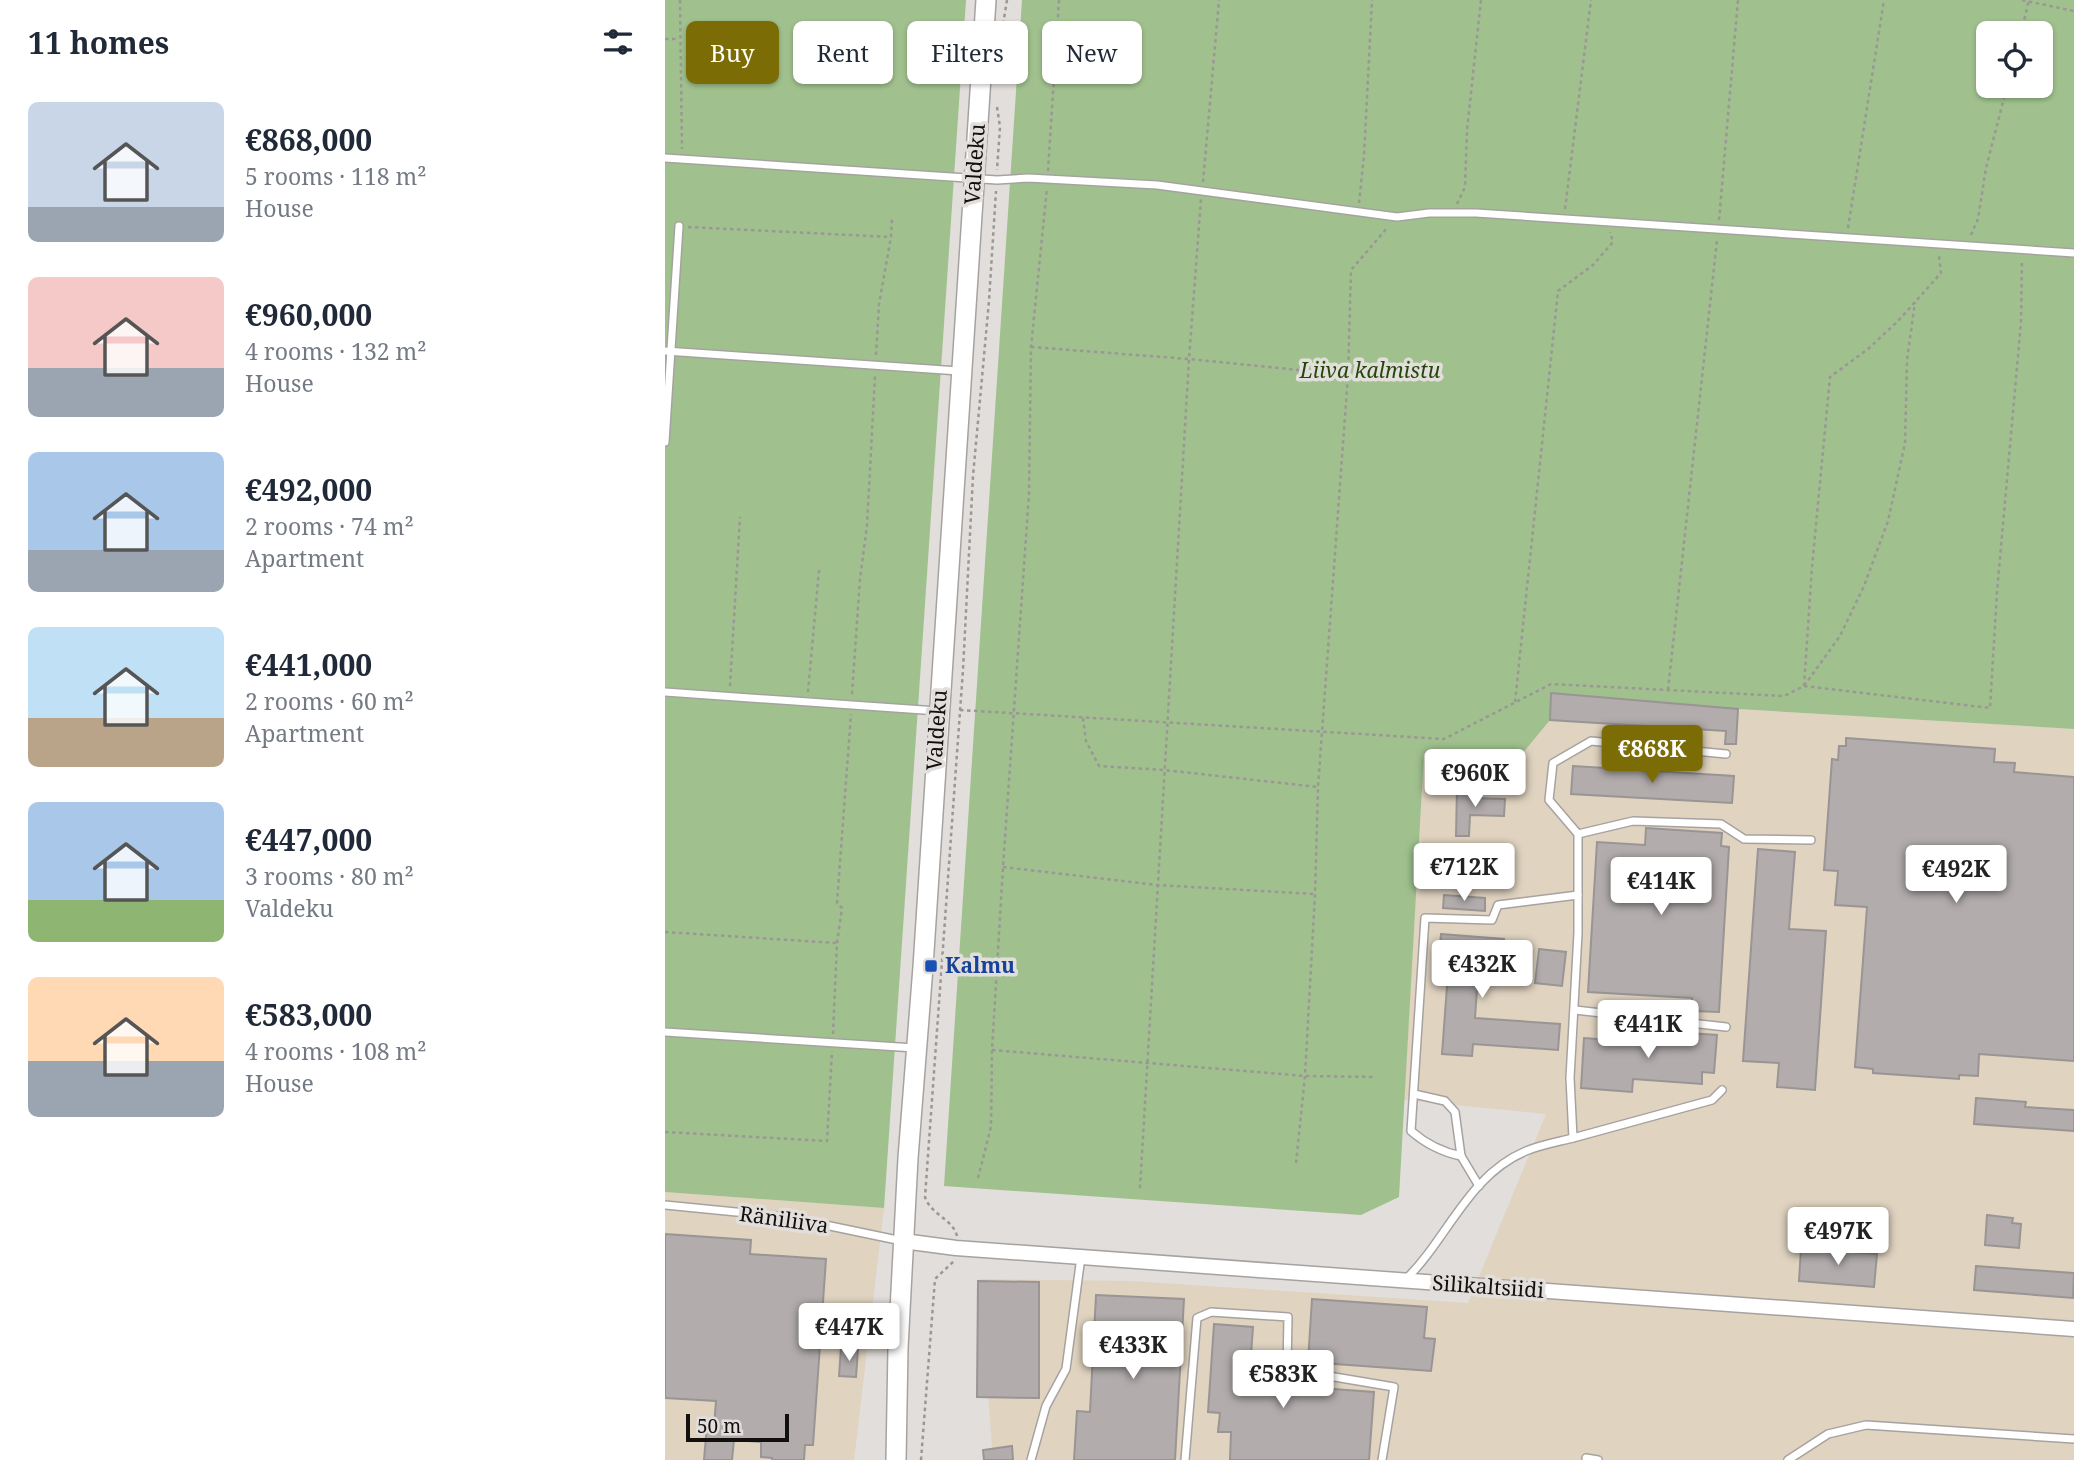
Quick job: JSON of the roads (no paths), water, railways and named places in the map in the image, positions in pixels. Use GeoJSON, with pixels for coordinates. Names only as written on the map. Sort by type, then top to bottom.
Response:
{"type":"FeatureCollection","features":[{"type":"Feature","properties":{"kind":"street","name":"Valdeku"},"geometry":{"type":"LineString","coordinates":[[896,1460],[903,1241],[986,0]]}},
{"type":"Feature","properties":{"kind":"street","name":"Silikaltsiidi"},"geometry":{"type":"LineString","coordinates":[[903,1241],[956,1248],[2074,1329]]}},
{"type":"Feature","properties":{"kind":"lane"},"geometry":{"type":"LineString","coordinates":[[665,159],[997,180],[1048,179],[1157,185],[1397,217],[1453,213],[2074,253]]}},
{"type":"Feature","properties":{"kind":"lane"},"geometry":{"type":"LineString","coordinates":[[665,442],[668,351],[679,226]]}},
{"type":"Feature","properties":{"kind":"lane"},"geometry":{"type":"LineString","coordinates":[[668,351],[960,371]]}},
{"type":"Feature","properties":{"kind":"lane"},"geometry":{"type":"LineString","coordinates":[[665,692],[938,711]]}},
{"type":"Feature","properties":{"kind":"lane"},"geometry":{"type":"LineString","coordinates":[[1573,1138],[1570,1078],[1575,1010],[1578,834],[1549,800],[1553,763],[1591,741],[1726,754]]}},
{"type":"Feature","properties":{"kind":"lane"},"geometry":{"type":"LineString","coordinates":[[1578,834],[1633,821],[1645,821],[1721,824],[1744,839],[1811,841]]}},
{"type":"Feature","properties":{"kind":"lane"},"geometry":{"type":"LineString","coordinates":[[1461,1156],[1443,1152],[1420,1139],[1412,1131],[1425,918],[1492,920],[1498,905],[1578,895]]}},
{"type":"Feature","properties":{"kind":"lane"},"geometry":{"type":"LineString","coordinates":[[1575,1010],[1725,1027]]}},
{"type":"Feature","properties":{"kind":"lane"},"geometry":{"type":"LineString","coordinates":[[665,1031],[916,1048]]}},
{"type":"Feature","properties":{"kind":"lane"},"geometry":{"type":"LineString","coordinates":[[1405,1281],[1479,1186],[1498,1168],[1525,1151],[1712,1100],[1722,1090]]}},
{"type":"Feature","properties":{"kind":"lane"},"geometry":{"type":"LineString","coordinates":[[1414,1094],[1445,1101],[1455,1112],[1461,1156],[1479,1186]]}},
{"type":"Feature","properties":{"kind":"lane","name":"Räniliiva"},"geometry":{"type":"LineString","coordinates":[[665,1205],[787,1217],[903,1241]]}},
{"type":"Feature","properties":{"kind":"lane"},"geometry":{"type":"LineString","coordinates":[[1031,1460],[1046,1406],[1066,1369],[1081,1256]]}},
{"type":"Feature","properties":{"kind":"lane"},"geometry":{"type":"LineString","coordinates":[[1185,1460],[1197,1318],[1211,1312],[1288,1317],[1287,1369],[1394,1387],[1382,1460]]}},
{"type":"Feature","properties":{"kind":"lane"},"geometry":{"type":"LineString","coordinates":[[1788,1460],[1828,1434],[1866,1425],[2074,1439]]}},
{"type":"Feature","properties":{"kind":"lane"},"geometry":{"type":"LineString","coordinates":[[1587,1458],[1598,1460]]}},
{"type":"Feature","properties":{"kind":"railway"},"geometry":{"type":"LineString","coordinates":[[1478,1294],[1489,1277]]}},
{"type":"Feature","properties":{"kind":"place","name":"Kalmu"},"geometry":{"type":"Point","coordinates":[931,966]}},
{"type":"Feature","properties":{"kind":"park label","name":"Liiva kalmistu"},"geometry":{"type":"Point","coordinates":[1370,371]}}]}
